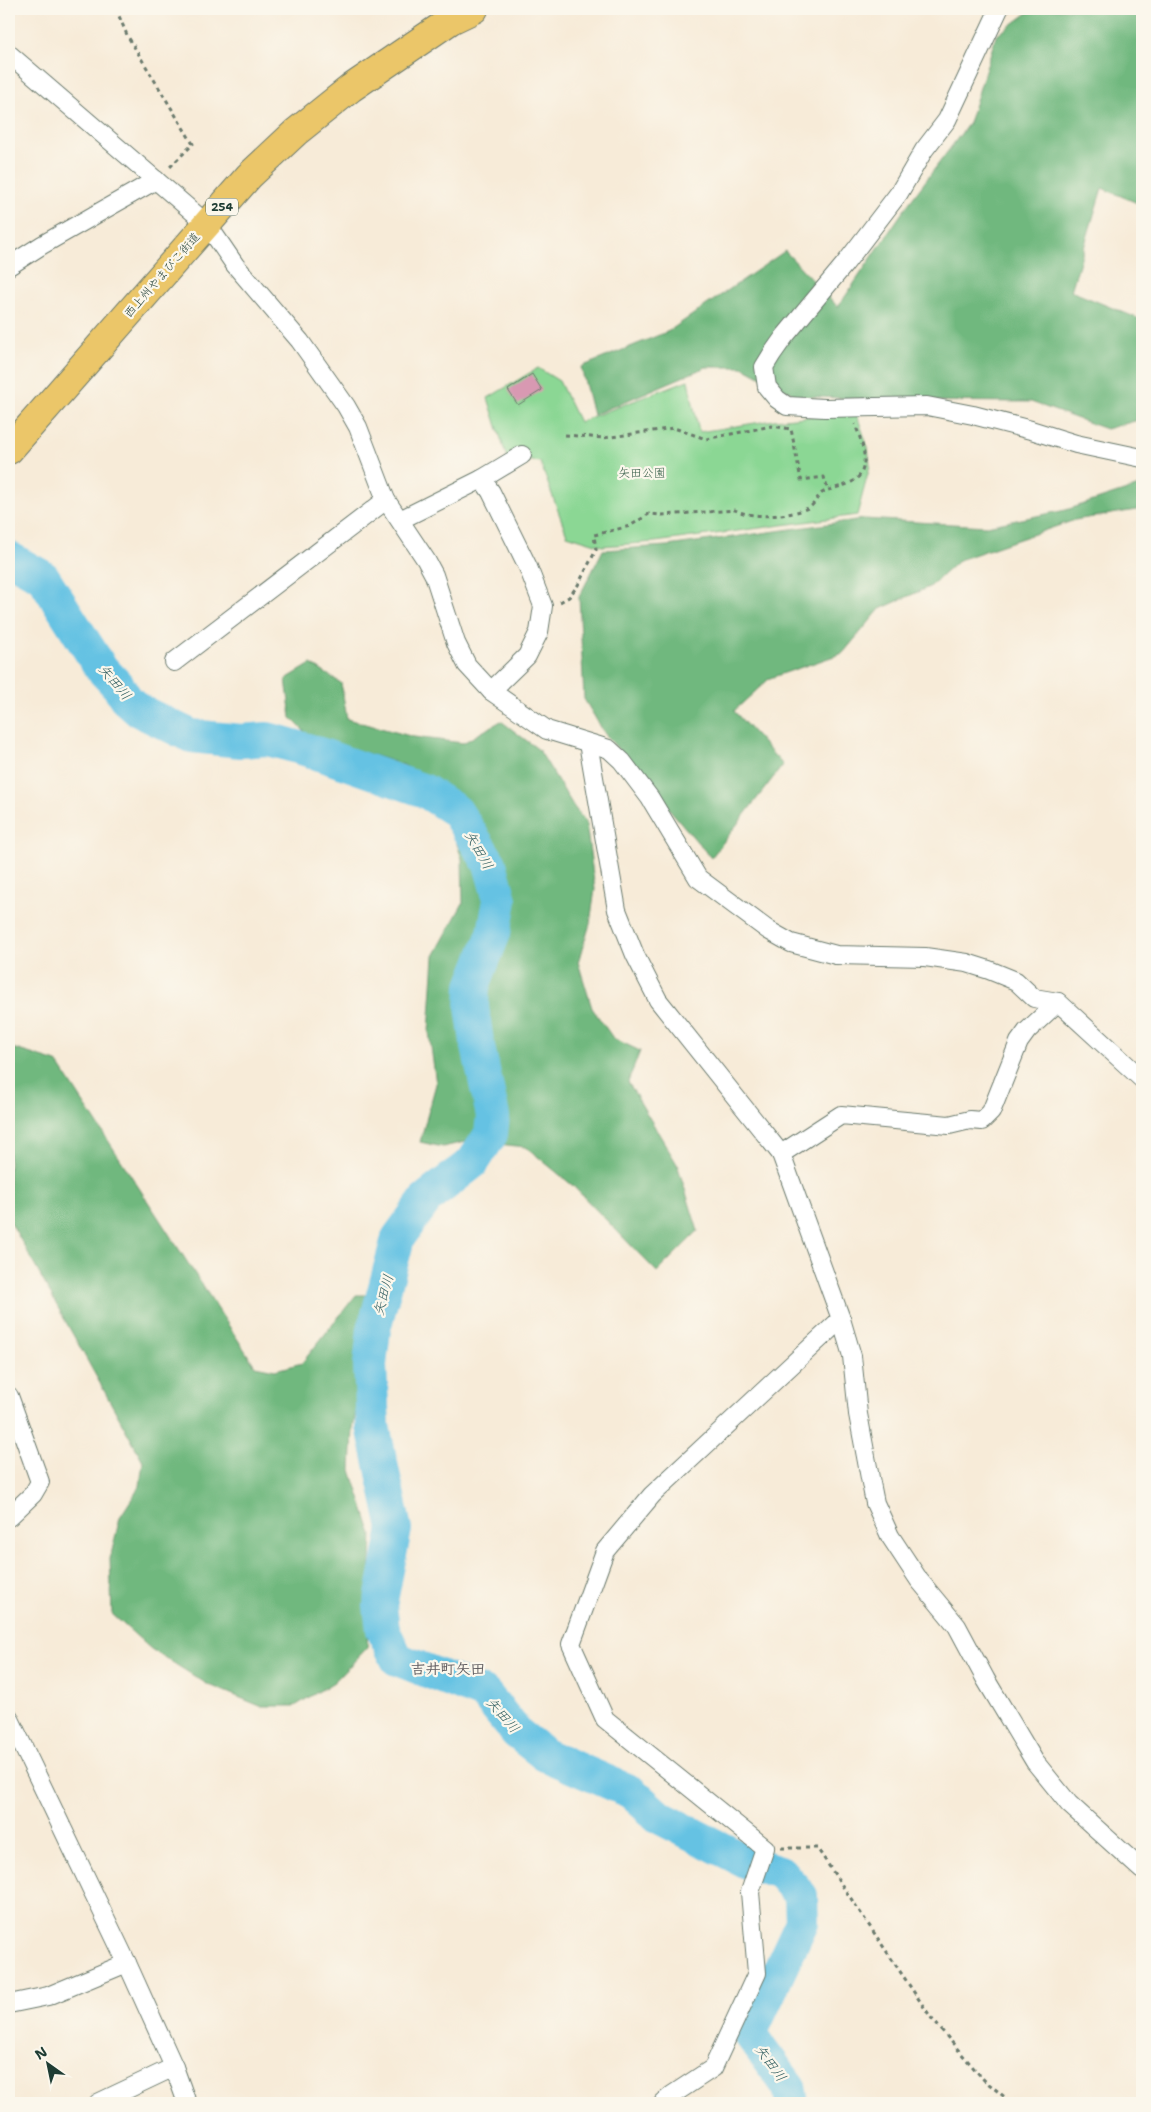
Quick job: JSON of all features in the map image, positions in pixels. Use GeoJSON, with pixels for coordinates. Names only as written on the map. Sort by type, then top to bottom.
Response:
{"type":"FeatureCollection","features":[{"type":"Feature","properties":{"kind":"highway","name":"西上州やまびこ街道"},"geometry":{"type":"LineString","coordinates":[[9,450],[249,176],[296,132],[351,88],[451,20],[474,9]]}},
{"type":"Feature","properties":{"kind":"street"},"geometry":{"type":"LineString","coordinates":[[999,9],[947,120],[924,150],[899,193],[844,265],[784,336],[764,367],[768,387],[777,399],[787,406],[850,408],[927,406],[973,415],[1076,444],[1142,458]]}},
{"type":"Feature","properties":{"kind":"street"},"geometry":{"type":"LineString","coordinates":[[9,54],[207,224],[235,264],[300,341],[346,406],[358,427],[386,500],[434,575],[456,643],[467,665],[491,691],[547,730],[609,749],[622,760],[650,798],[698,878],[749,917],[791,943],[836,955],[925,958],[966,963],[1016,981],[1034,998],[1058,1002],[1142,1079]]}},
{"type":"Feature","properties":{"kind":"street"},"geometry":{"type":"LineString","coordinates":[[9,266],[156,180]]}},
{"type":"Feature","properties":{"kind":"street"},"geometry":{"type":"LineString","coordinates":[[400,520],[482,479],[522,455]]}},
{"type":"Feature","properties":{"kind":"street"},"geometry":{"type":"LineString","coordinates":[[482,479],[491,492],[528,567],[543,606],[539,632],[527,656],[491,691]]}},
{"type":"Feature","properties":{"kind":"street"},"geometry":{"type":"LineString","coordinates":[[174,662],[386,500]]}},
{"type":"Feature","properties":{"kind":"street"},"geometry":{"type":"LineString","coordinates":[[588,743],[617,910],[635,955],[658,1000],[781,1154],[841,1319],[852,1356],[858,1414],[875,1503],[890,1536],[919,1580],[957,1626],[1034,1762],[1069,1804],[1142,1870]]}},
{"type":"Feature","properties":{"kind":"street"},"geometry":{"type":"LineString","coordinates":[[781,1154],[841,1115],[949,1125],[970,1120],[982,1121],[991,1112],[1019,1042],[1027,1031],[1058,1002]]}},
{"type":"Feature","properties":{"kind":"street"},"geometry":{"type":"LineString","coordinates":[[664,2103],[672,2095],[713,2068],[757,1973],[750,1892],[765,1848],[605,1719],[570,1644],[605,1551],[652,1494],[841,1319]]}},
{"type":"Feature","properties":{"kind":"street"},"geometry":{"type":"LineString","coordinates":[[9,1396],[40,1482],[33,1494],[9,1517]]}},
{"type":"Feature","properties":{"kind":"street"},"geometry":{"type":"LineString","coordinates":[[9,1717],[174,2067],[187,2103]]}},
{"type":"Feature","properties":{"kind":"street"},"geometry":{"type":"LineString","coordinates":[[9,2004],[48,1996],[126,1963]]}},
{"type":"Feature","properties":{"kind":"street"},"geometry":{"type":"LineString","coordinates":[[98,2103],[174,2067]]}},
{"type":"Feature","properties":{"kind":"path"},"geometry":{"type":"LineString","coordinates":[[116,9],[128,35],[194,144],[156,180]]}},
{"type":"Feature","properties":{"kind":"path"},"geometry":{"type":"LineString","coordinates":[[542,612],[569,596],[578,585],[596,550],[594,535],[630,526],[649,514],[662,515],[735,510],[743,514],[770,516],[811,506],[822,493],[852,483],[863,470],[864,458],[863,445],[850,408]]}},
{"type":"Feature","properties":{"kind":"path"},"geometry":{"type":"LineString","coordinates":[[565,434],[604,438],[674,428],[706,439],[772,426],[791,429],[801,480],[824,477],[828,491]]}},
{"type":"Feature","properties":{"kind":"path"},"geometry":{"type":"LineString","coordinates":[[765,1848],[817,1848],[932,2019],[984,2080],[1012,2103]]}},
{"type":"Feature","properties":{"kind":"green space"},"geometry":{"type":"Polygon","coordinates":[[[1033,9],[1142,9],[1142,205],[1102,188],[1071,291],[1142,320],[1142,419],[1106,429],[1031,402],[908,401],[797,396],[743,367],[706,367],[593,415],[581,367],[669,331],[785,251],[838,307],[906,207],[969,123],[996,36],[1033,9]]]}},
{"type":"Feature","properties":{"kind":"green space","name":"矢田公園"},"geometry":{"type":"Polygon","coordinates":[[[538,368],[559,381],[579,422],[688,380],[699,432],[774,420],[856,412],[868,448],[870,466],[857,515],[655,542],[602,546],[567,535],[540,462],[507,458],[488,398],[538,368]]]}},
{"type":"Feature","properties":{"kind":"green space"},"geometry":{"type":"Polygon","coordinates":[[[1142,485],[1142,509],[1075,520],[959,560],[931,586],[880,609],[843,653],[770,678],[734,711],[783,765],[711,858],[605,734],[584,699],[579,597],[603,550],[667,546],[864,519],[987,526],[1066,510],[1142,485]]]}},
{"type":"Feature","properties":{"kind":"green space"},"geometry":{"type":"Polygon","coordinates":[[[311,664],[341,683],[347,719],[414,737],[463,743],[501,721],[539,750],[586,823],[595,889],[590,924],[578,962],[592,1008],[613,1038],[640,1051],[628,1082],[677,1164],[698,1231],[657,1272],[572,1185],[526,1147],[469,1141],[443,1147],[420,1142],[436,1084],[429,1032],[434,956],[463,903],[462,859],[439,789],[404,765],[307,734],[291,718],[286,679],[311,664]]]}},
{"type":"Feature","properties":{"kind":"green space"},"geometry":{"type":"Polygon","coordinates":[[[9,1047],[57,1062],[255,1366],[275,1370],[302,1363],[356,1295],[376,1295],[389,1313],[386,1344],[361,1384],[353,1428],[351,1470],[372,1535],[367,1648],[334,1682],[295,1706],[260,1706],[207,1684],[151,1649],[112,1614],[110,1559],[120,1517],[140,1486],[143,1461],[9,1219],[9,1047]]]}},
{"type":"Feature","properties":{"kind":"building"},"geometry":{"type":"Polygon","coordinates":[[[532,374],[542,390],[518,405],[508,390],[532,374]]]}},
{"type":"Feature","properties":{"kind":"waterway","name":"矢田川"},"geometry":{"type":"LineString","coordinates":[[9,558],[43,577],[101,668],[118,686],[127,700],[138,710],[191,736],[241,741],[267,739],[311,751],[425,791],[456,811],[490,864],[500,900],[494,933],[473,986],[472,1006],[477,1042],[493,1116],[491,1134],[473,1162],[427,1198],[398,1238],[374,1329],[370,1365],[373,1426],[395,1529],[380,1606],[383,1630],[397,1659],[485,1694],[517,1733],[545,1755],[631,1792],[659,1817],[747,1862],[780,1872],[801,1896],[802,1922],[750,2034],[789,2087],[792,2103]]}},
{"type":"Feature","properties":{"kind":"district","name":"吉井町矢田"},"geometry":{"type":"Point","coordinates":[448,1669]}}]}
